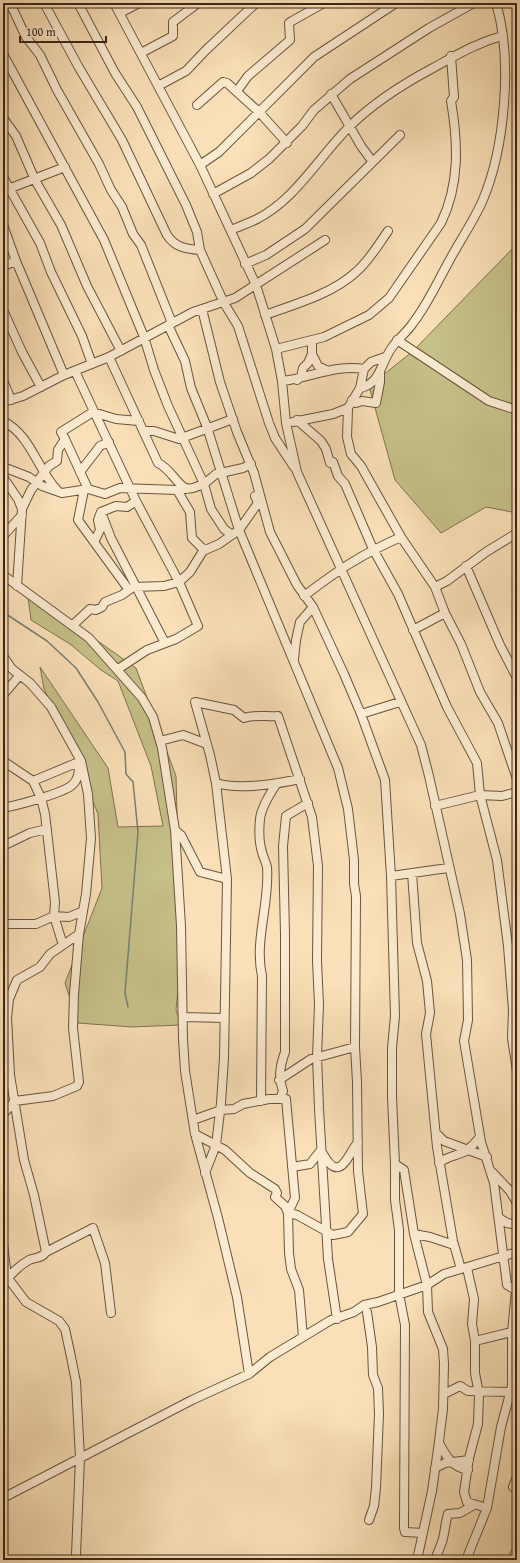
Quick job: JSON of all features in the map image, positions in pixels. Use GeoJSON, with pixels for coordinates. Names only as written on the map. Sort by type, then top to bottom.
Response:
{"type":"FeatureCollection","features":[{"type":"Feature","properties":{"kind":"street"},"geometry":{"type":"LineString","coordinates":[[10,3],[26,37],[40,55],[57,90],[122,207],[133,234],[140,245],[185,361],[191,388],[207,427],[221,472],[236,532],[294,659],[314,712],[338,768],[348,809],[354,860],[354,884],[356,896],[355,1047],[358,1171],[363,1214],[348,1232],[340,1235],[327,1233],[312,1222],[297,1215],[288,1213]]}},
{"type":"Feature","properties":{"kind":"street"},"geometry":{"type":"LineString","coordinates":[[44,3],[78,66],[122,140],[171,242],[184,249],[200,250]]}},
{"type":"Feature","properties":{"kind":"street"},"geometry":{"type":"LineString","coordinates":[[78,3],[115,73],[137,107],[196,228],[200,250],[224,303],[238,326],[275,438],[297,472],[420,745],[460,914],[467,960],[468,1020],[464,1041],[480,1137],[492,1172],[507,1285],[516,1290],[512,1332],[512,1394],[501,1427],[487,1508],[466,1560]]}},
{"type":"Feature","properties":{"kind":"street"},"geometry":{"type":"LineString","coordinates":[[114,3],[200,165],[256,285],[276,349],[282,381],[286,423],[297,472]]}},
{"type":"Feature","properties":{"kind":"street"},"geometry":{"type":"LineString","coordinates":[[120,13],[139,3]]}},
{"type":"Feature","properties":{"kind":"street"},"geometry":{"type":"LineString","coordinates":[[141,53],[169,40],[173,36],[173,22],[198,3]]}},
{"type":"Feature","properties":{"kind":"street"},"geometry":{"type":"LineString","coordinates":[[158,86],[186,72],[206,50],[256,3]]}},
{"type":"Feature","properties":{"kind":"street"},"geometry":{"type":"LineString","coordinates":[[237,91],[248,76],[290,40],[289,23],[324,3]]}},
{"type":"Feature","properties":{"kind":"street"},"geometry":{"type":"LineString","coordinates":[[200,165],[215,156],[246,123],[260,113],[314,57],[396,3]]}},
{"type":"Feature","properties":{"kind":"street"},"geometry":{"type":"LineString","coordinates":[[214,194],[255,170],[287,143],[314,110],[331,94],[386,54],[445,18],[474,3]]}},
{"type":"Feature","properties":{"kind":"street"},"geometry":{"type":"LineString","coordinates":[[360,388],[367,386],[375,380],[379,375],[384,357],[397,340],[413,324],[474,218],[490,179],[504,106],[505,83],[500,18],[496,3]]}},
{"type":"Feature","properties":{"kind":"street"},"geometry":{"type":"LineString","coordinates":[[231,230],[257,219],[273,208],[293,190],[349,126],[395,90],[451,56],[502,36]]}},
{"type":"Feature","properties":{"kind":"street"},"geometry":{"type":"LineString","coordinates":[[3,54],[104,240],[144,337],[154,370],[182,439],[204,484],[211,509],[224,530],[236,532]]}},
{"type":"Feature","properties":{"kind":"street"},"geometry":{"type":"LineString","coordinates":[[276,349],[324,337],[369,315],[389,298],[441,223],[447,211],[455,181],[456,144],[451,101],[454,97],[451,56]]}},
{"type":"Feature","properties":{"kind":"street"},"geometry":{"type":"LineString","coordinates":[[197,105],[225,82],[237,91],[260,113],[287,143]]}},
{"type":"Feature","properties":{"kind":"street"},"geometry":{"type":"LineString","coordinates":[[331,94],[349,126],[372,161]]}},
{"type":"Feature","properties":{"kind":"street"},"geometry":{"type":"LineString","coordinates":[[3,118],[16,136],[35,180],[61,225],[87,286],[121,351]]}},
{"type":"Feature","properties":{"kind":"street"},"geometry":{"type":"LineString","coordinates":[[245,264],[266,255],[305,229],[400,134]]}},
{"type":"Feature","properties":{"kind":"street"},"geometry":{"type":"LineString","coordinates":[[6,190],[35,180],[65,167]]}},
{"type":"Feature","properties":{"kind":"street"},"geometry":{"type":"LineString","coordinates":[[3,177],[6,190],[22,208],[40,243],[51,272],[82,336],[92,364]]}},
{"type":"Feature","properties":{"kind":"street"},"geometry":{"type":"LineString","coordinates":[[3,225],[16,261],[64,375]]}},
{"type":"Feature","properties":{"kind":"street"},"geometry":{"type":"LineString","coordinates":[[265,315],[319,294],[339,284],[363,265],[388,231]]}},
{"type":"Feature","properties":{"kind":"street"},"geometry":{"type":"LineString","coordinates":[[3,380],[7,401],[41,387],[64,375],[109,357],[144,337],[202,309],[224,303],[243,294],[312,250],[325,240]]}},
{"type":"Feature","properties":{"kind":"street"},"geometry":{"type":"LineString","coordinates":[[3,266],[16,261]]}},
{"type":"Feature","properties":{"kind":"street"},"geometry":{"type":"LineString","coordinates":[[202,309],[218,376],[251,464],[270,532],[304,596],[313,607],[361,714],[385,780],[391,876],[395,1016],[392,1048],[395,1200],[399,1230],[399,1294],[405,1325],[404,1530],[423,1533]]}},
{"type":"Feature","properties":{"kind":"street"},"geometry":{"type":"LineString","coordinates":[[3,310],[22,352],[41,387]]}},
{"type":"Feature","properties":{"kind":"street"},"geometry":{"type":"LineString","coordinates":[[312,340],[312,354],[318,366],[328,371]]}},
{"type":"Feature","properties":{"kind":"street"},"geometry":{"type":"LineString","coordinates":[[397,340],[489,401],[517,410]]}},
{"type":"Feature","properties":{"kind":"street"},"geometry":{"type":"LineString","coordinates":[[297,380],[301,377],[303,368],[312,354]]}},
{"type":"Feature","properties":{"kind":"street"},"geometry":{"type":"LineString","coordinates":[[109,357],[145,432],[158,463],[167,468],[182,488],[187,489]]}},
{"type":"Feature","properties":{"kind":"street"},"geometry":{"type":"LineString","coordinates":[[384,357],[371,362],[364,369],[360,388],[350,404],[347,437],[351,454],[361,466],[374,492],[401,537],[435,587],[462,644],[480,692],[498,723],[517,779]]}},
{"type":"Feature","properties":{"kind":"street"},"geometry":{"type":"LineString","coordinates":[[282,381],[297,380],[328,371],[353,367],[364,369]]}},
{"type":"Feature","properties":{"kind":"street"},"geometry":{"type":"LineString","coordinates":[[75,371],[130,489],[179,582],[198,626],[165,643],[147,650],[118,670]]}},
{"type":"Feature","properties":{"kind":"street"},"geometry":{"type":"LineString","coordinates":[[286,423],[333,414],[350,404],[362,401],[377,403],[380,371]]}},
{"type":"Feature","properties":{"kind":"street"},"geometry":{"type":"LineString","coordinates":[[128,590],[77,518],[86,489],[80,472],[61,432],[93,412],[116,419],[139,420]]}},
{"type":"Feature","properties":{"kind":"street"},"geometry":{"type":"LineString","coordinates":[[145,432],[154,432],[182,439],[207,427],[233,419]]}},
{"type":"Feature","properties":{"kind":"street"},"geometry":{"type":"LineString","coordinates":[[297,420],[321,442],[326,449],[330,463],[333,462],[338,476],[345,484],[373,549],[398,594],[448,707],[477,763],[480,795],[497,860],[508,946],[513,1010],[512,1038],[517,1071]]}},
{"type":"Feature","properties":{"kind":"street"},"geometry":{"type":"LineString","coordinates":[[3,421],[21,435],[45,474],[59,491]]}},
{"type":"Feature","properties":{"kind":"street"},"geometry":{"type":"LineString","coordinates":[[17,586],[22,512],[27,496],[45,474],[49,466],[57,461],[57,452],[64,439]]}},
{"type":"Feature","properties":{"kind":"street"},"geometry":{"type":"LineString","coordinates":[[80,472],[100,446],[109,442]]}},
{"type":"Feature","properties":{"kind":"street"},"geometry":{"type":"LineString","coordinates":[[3,467],[66,493],[86,489],[105,494],[116,488],[187,489],[204,484],[216,474],[221,472],[243,468],[251,464]]}},
{"type":"Feature","properties":{"kind":"street"},"geometry":{"type":"LineString","coordinates":[[73,625],[90,609],[96,610],[102,607],[105,602],[122,595],[128,590],[137,586],[164,586],[179,582],[190,572],[203,551],[219,544],[236,532],[258,503],[252,486],[254,473]]}},
{"type":"Feature","properties":{"kind":"street"},"geometry":{"type":"LineString","coordinates":[[3,477],[18,499],[22,512]]}},
{"type":"Feature","properties":{"kind":"street"},"geometry":{"type":"LineString","coordinates":[[177,490],[190,512],[192,538],[202,548],[206,549]]}},
{"type":"Feature","properties":{"kind":"street"},"geometry":{"type":"LineString","coordinates":[[94,542],[100,530],[98,520],[102,512],[116,506],[127,507],[136,501]]}},
{"type":"Feature","properties":{"kind":"street"},"geometry":{"type":"LineString","coordinates":[[3,536],[22,512]]}},
{"type":"Feature","properties":{"kind":"street"},"geometry":{"type":"LineString","coordinates":[[102,512],[111,538],[165,643]]}},
{"type":"Feature","properties":{"kind":"street"},"geometry":{"type":"LineString","coordinates":[[435,587],[517,533]]}},
{"type":"Feature","properties":{"kind":"street"},"geometry":{"type":"LineString","coordinates":[[304,596],[341,568],[373,549],[401,537]]}},
{"type":"Feature","properties":{"kind":"street"},"geometry":{"type":"LineString","coordinates":[[466,566],[500,645],[517,678]]}},
{"type":"Feature","properties":{"kind":"street"},"geometry":{"type":"LineString","coordinates":[[3,575],[89,638],[142,698],[153,717],[160,740],[175,830],[182,926],[182,1017],[185,1071],[195,1134],[218,1218],[237,1297],[249,1374]]}},
{"type":"Feature","properties":{"kind":"street"},"geometry":{"type":"LineString","coordinates":[[294,659],[300,622],[313,607]]}},
{"type":"Feature","properties":{"kind":"street"},"geometry":{"type":"LineString","coordinates":[[413,630],[446,613]]}},
{"type":"Feature","properties":{"kind":"street"},"geometry":{"type":"LineString","coordinates":[[3,656],[12,669],[30,683],[51,707],[79,762],[88,794],[91,820],[88,876],[81,912],[74,994],[73,1028],[79,1082],[77,1086],[53,1096],[15,1101],[3,1114]]}},
{"type":"Feature","properties":{"kind":"street"},"geometry":{"type":"LineString","coordinates":[[3,695],[20,675]]}},
{"type":"Feature","properties":{"kind":"street"},"geometry":{"type":"LineString","coordinates":[[205,1173],[216,1145],[221,1110],[224,1058],[227,880],[216,783],[195,702],[234,710],[244,718],[254,715],[269,718],[277,716],[312,817],[318,866],[317,961],[319,1005],[317,1056],[321,1151],[328,1259],[337,1319]]}},
{"type":"Feature","properties":{"kind":"street"},"geometry":{"type":"LineString","coordinates":[[361,714],[400,702]]}},
{"type":"Feature","properties":{"kind":"street"},"geometry":{"type":"LineString","coordinates":[[160,740],[183,735],[207,744]]}},
{"type":"Feature","properties":{"kind":"street"},"geometry":{"type":"LineString","coordinates":[[3,761],[33,781],[41,798],[47,828],[55,902],[54,916],[63,945]]}},
{"type":"Feature","properties":{"kind":"street"},"geometry":{"type":"LineString","coordinates":[[33,781],[79,762]]}},
{"type":"Feature","properties":{"kind":"street"},"geometry":{"type":"LineString","coordinates":[[3,808],[41,798],[71,786],[76,780],[79,771],[79,762]]}},
{"type":"Feature","properties":{"kind":"street"},"geometry":{"type":"LineString","coordinates":[[216,783],[226,786],[277,783],[300,779]]}},
{"type":"Feature","properties":{"kind":"street"},"geometry":{"type":"LineString","coordinates":[[261,1101],[262,976],[259,962],[267,897],[267,865],[261,852],[259,833],[260,816],[277,783]]}},
{"type":"Feature","properties":{"kind":"street"},"geometry":{"type":"LineString","coordinates":[[435,806],[480,795],[502,796],[517,792]]}},
{"type":"Feature","properties":{"kind":"street"},"geometry":{"type":"LineString","coordinates":[[280,1099],[283,1091],[279,1080],[280,1065],[285,1052],[284,819],[287,815],[308,803]]}},
{"type":"Feature","properties":{"kind":"street"},"geometry":{"type":"LineString","coordinates":[[3,846],[47,828]]}},
{"type":"Feature","properties":{"kind":"street"},"geometry":{"type":"LineString","coordinates":[[175,830],[181,835],[200,872],[227,880]]}},
{"type":"Feature","properties":{"kind":"street"},"geometry":{"type":"LineString","coordinates":[[391,876],[448,868]]}},
{"type":"Feature","properties":{"kind":"street"},"geometry":{"type":"LineString","coordinates":[[412,872],[418,943],[427,981],[430,1013],[426,1034],[439,1163],[454,1245],[474,1299],[472,1324],[475,1338],[475,1373],[478,1391],[478,1424],[469,1460],[464,1496],[467,1502],[487,1508]]}},
{"type":"Feature","properties":{"kind":"street"},"geometry":{"type":"LineString","coordinates":[[3,924],[36,924],[54,916],[69,917],[81,912]]}},
{"type":"Feature","properties":{"kind":"street"},"geometry":{"type":"LineString","coordinates":[[46,1252],[34,1195],[24,1160],[10,1075],[7,1025],[9,999],[17,980],[40,968],[50,954],[79,934]]}},
{"type":"Feature","properties":{"kind":"street"},"geometry":{"type":"LineString","coordinates":[[513,1010],[517,1001]]}},
{"type":"Feature","properties":{"kind":"street"},"geometry":{"type":"LineString","coordinates":[[182,1017],[224,1018]]}},
{"type":"Feature","properties":{"kind":"street"},"geometry":{"type":"LineString","coordinates":[[279,1080],[317,1056],[355,1047]]}},
{"type":"Feature","properties":{"kind":"street"},"geometry":{"type":"LineString","coordinates":[[193,1120],[221,1110],[261,1101],[285,1098],[287,1101],[294,1198],[288,1213]]}},
{"type":"Feature","properties":{"kind":"street"},"geometry":{"type":"LineString","coordinates":[[436,1133],[444,1141],[487,1157]]}},
{"type":"Feature","properties":{"kind":"street"},"geometry":{"type":"LineString","coordinates":[[195,1134],[225,1150],[250,1173],[275,1189],[277,1194],[275,1197],[285,1206],[288,1213],[291,1269],[299,1290],[303,1337]]}},
{"type":"Feature","properties":{"kind":"street"},"geometry":{"type":"LineString","coordinates":[[439,1163],[445,1158],[452,1157],[466,1150],[480,1137]]}},
{"type":"Feature","properties":{"kind":"street"},"geometry":{"type":"LineString","coordinates":[[321,1151],[328,1164],[337,1168],[348,1159],[358,1142]]}},
{"type":"Feature","properties":{"kind":"street"},"geometry":{"type":"LineString","coordinates":[[292,1167],[310,1164],[321,1151]]}},
{"type":"Feature","properties":{"kind":"street"},"geometry":{"type":"LineString","coordinates":[[395,1164],[404,1170],[414,1234],[427,1285],[428,1312],[443,1349],[444,1394],[439,1443],[417,1560]]}},
{"type":"Feature","properties":{"kind":"street"},"geometry":{"type":"LineString","coordinates":[[492,1172],[510,1190],[517,1203]]}},
{"type":"Feature","properties":{"kind":"street"},"geometry":{"type":"LineString","coordinates":[[499,1218],[507,1223],[517,1224]]}},
{"type":"Feature","properties":{"kind":"street"},"geometry":{"type":"LineString","coordinates":[[3,1226],[3,1232]]}},
{"type":"Feature","properties":{"kind":"street"},"geometry":{"type":"LineString","coordinates":[[3,1285],[7,1277],[28,1260],[42,1257],[46,1252],[93,1228],[105,1263],[111,1313]]}},
{"type":"Feature","properties":{"kind":"street"},"geometry":{"type":"LineString","coordinates":[[414,1234],[430,1237],[454,1245]]}},
{"type":"Feature","properties":{"kind":"street"},"geometry":{"type":"LineString","coordinates":[[3,1244],[7,1277],[26,1302],[59,1321],[65,1329],[76,1382],[80,1458],[76,1556]]}},
{"type":"Feature","properties":{"kind":"street"},"geometry":{"type":"LineString","coordinates":[[3,1498],[192,1400],[249,1374],[270,1357],[331,1320],[354,1312],[364,1305],[378,1302],[427,1285],[438,1277],[517,1252]]}},
{"type":"Feature","properties":{"kind":"street"},"geometry":{"type":"LineString","coordinates":[[354,1312],[358,1314],[368,1312],[378,1302]]}},
{"type":"Feature","properties":{"kind":"street"},"geometry":{"type":"LineString","coordinates":[[368,1312],[373,1375],[378,1388],[379,1414],[376,1488],[374,1506],[369,1520]]}},
{"type":"Feature","properties":{"kind":"street"},"geometry":{"type":"LineString","coordinates":[[475,1338],[486,1339],[512,1332]]}},
{"type":"Feature","properties":{"kind":"street"},"geometry":{"type":"LineString","coordinates":[[444,1394],[460,1386],[468,1391],[512,1394]]}},
{"type":"Feature","properties":{"kind":"street"},"geometry":{"type":"LineString","coordinates":[[439,1443],[452,1462],[458,1467],[468,1470]]}},
{"type":"Feature","properties":{"kind":"street"},"geometry":{"type":"LineString","coordinates":[[435,1468],[441,1464],[469,1460]]}},
{"type":"Feature","properties":{"kind":"street"},"geometry":{"type":"LineString","coordinates":[[517,1476],[513,1487],[517,1490]]}},
{"type":"Feature","properties":{"kind":"street"},"geometry":{"type":"LineString","coordinates":[[435,1560],[442,1542],[444,1524],[448,1514],[460,1513],[474,1505]]}},
{"type":"Feature","properties":{"kind":"street"},"geometry":{"type":"LineString","coordinates":[[512,1560],[517,1549]]}},
{"type":"Feature","properties":{"kind":"shaded area"},"geometry":{"type":"Polygon","coordinates":[[[517,244],[517,513],[486,507],[441,533],[395,480],[369,386],[412,352],[517,244]]]}},
{"type":"Feature","properties":{"kind":"shaded area"},"geometry":{"type":"Polygon","coordinates":[[[28,597],[92,637],[136,668],[176,776],[181,958],[176,1010],[181,1025],[132,1027],[78,1023],[65,983],[102,888],[98,814],[66,735],[44,689],[40,667],[108,768],[118,827],[163,826],[151,766],[118,681],[101,670],[70,644],[31,620],[28,597]]]}},
{"type":"Feature","properties":{"kind":"waterway"},"geometry":{"type":"LineString","coordinates":[[3,612],[47,641],[76,668],[98,702],[125,752],[126,774],[133,782],[138,832],[125,993],[128,1007]]}}]}
